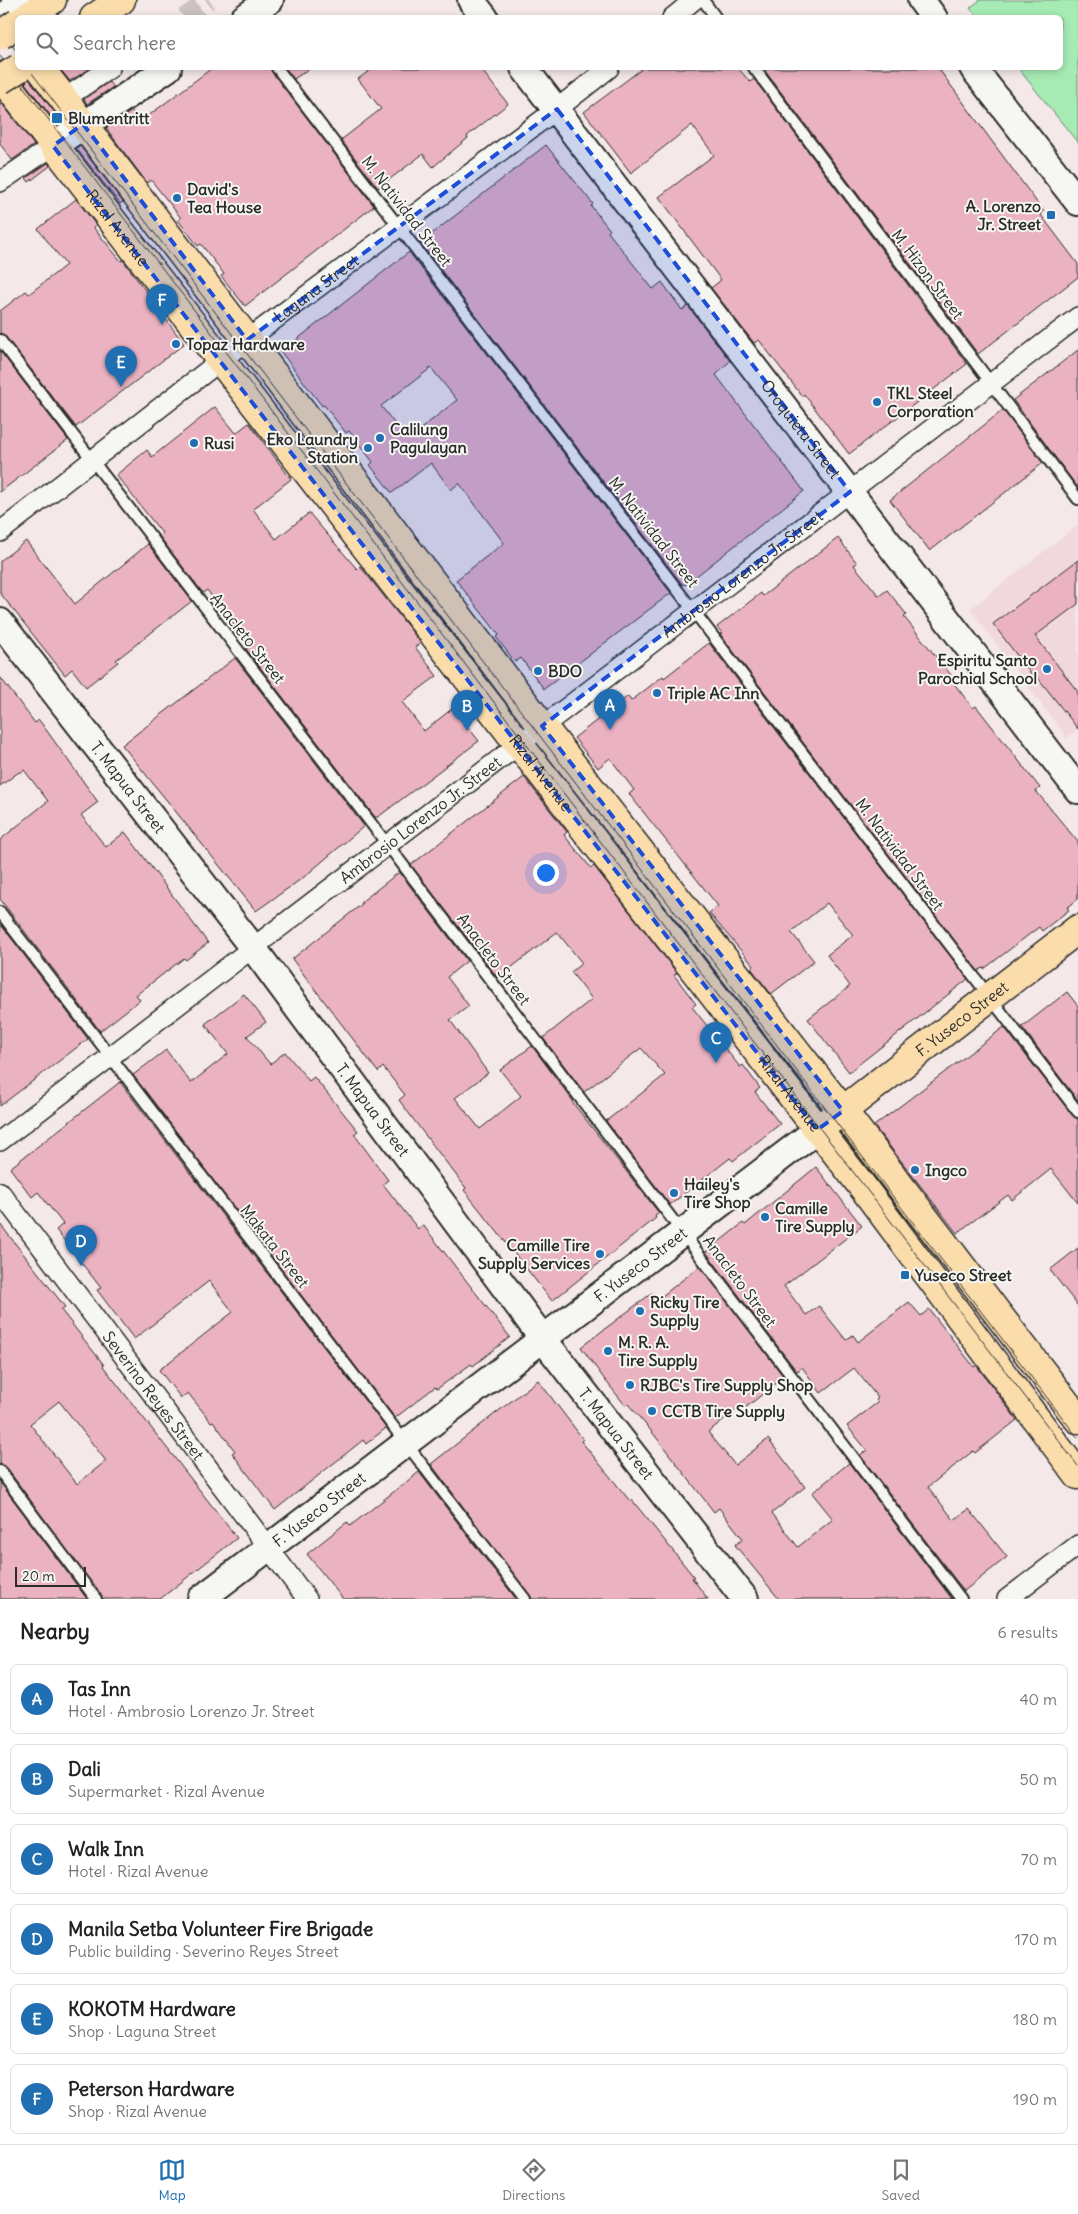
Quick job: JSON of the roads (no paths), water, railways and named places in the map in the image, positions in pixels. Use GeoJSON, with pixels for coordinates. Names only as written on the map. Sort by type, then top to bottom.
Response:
{"type":"FeatureCollection","features":[{"type":"Feature","properties":{"kind":"main road"},"geometry":{"type":"LineString","coordinates":[[20,15],[52,0]]}},
{"type":"Feature","properties":{"kind":"main road"},"geometry":{"type":"LineString","coordinates":[[98,15],[119,0]]}},
{"type":"Feature","properties":{"kind":"main road"},"geometry":{"type":"LineString","coordinates":[[0,80],[15,70]]}},
{"type":"Feature","properties":{"kind":"main road","name":"Rizal Avenue"},"geometry":{"type":"LineString","coordinates":[[42,70],[542,726],[843,1111],[1078,1419]]}},
{"type":"Feature","properties":{"kind":"main road","name":"Rizal Avenue"},"geometry":{"type":"LineString","coordinates":[[0,76],[53,146],[66,174],[220,361],[518,744],[818,1130],[1078,1475]]}},
{"type":"Feature","properties":{"kind":"main road","name":"F. Yuseco Street"},"geometry":{"type":"LineString","coordinates":[[818,1130],[1078,929]]}},
{"type":"Feature","properties":{"kind":"street"},"geometry":{"type":"LineString","coordinates":[[17,15],[38,0]]}},
{"type":"Feature","properties":{"kind":"street"},"geometry":{"type":"LineString","coordinates":[[95,15],[119,0]]}},
{"type":"Feature","properties":{"kind":"street"},"geometry":{"type":"LineString","coordinates":[[248,15],[270,0]]}},
{"type":"Feature","properties":{"kind":"street"},"geometry":{"type":"LineString","coordinates":[[471,0],[483,15]]}},
{"type":"Feature","properties":{"kind":"street"},"geometry":{"type":"LineString","coordinates":[[676,15],[694,0]]}},
{"type":"Feature","properties":{"kind":"street"},"geometry":{"type":"LineString","coordinates":[[921,0],[932,15]]}},
{"type":"Feature","properties":{"kind":"street"},"geometry":{"type":"LineString","coordinates":[[64,98],[107,70]]}},
{"type":"Feature","properties":{"kind":"street"},"geometry":{"type":"LineString","coordinates":[[0,182],[165,70]]}},
{"type":"Feature","properties":{"kind":"street","name":"Oroquieta Street"},"geometry":{"type":"LineString","coordinates":[[526,70],[1078,790]]}},
{"type":"Feature","properties":{"kind":"street","name":"Laguna Street"},"geometry":{"type":"LineString","coordinates":[[0,532],[247,340],[557,110],[607,70]]}},
{"type":"Feature","properties":{"kind":"street"},"geometry":{"type":"LineString","coordinates":[[975,70],[1078,202]]}},
{"type":"Feature","properties":{"kind":"street","name":"Ambrosio Lorenzo Jr. Street"},"geometry":{"type":"LineString","coordinates":[[0,1141],[1078,317]]}},
{"type":"Feature","properties":{"kind":"street","name":"T. Mapua Street"},"geometry":{"type":"LineString","coordinates":[[0,622],[253,948],[543,1339],[745,1599]]}},
{"type":"Feature","properties":{"kind":"street","name":"F. Yuseco Street"},"geometry":{"type":"LineString","coordinates":[[202,1599],[818,1130]]}},
{"type":"Feature","properties":{"kind":"street","name":"Severino Reyes Street"},"geometry":{"type":"LineString","coordinates":[[0,1192],[307,1599]]}},
{"type":"Feature","properties":{"kind":"street"},"geometry":{"type":"LineString","coordinates":[[1008,1599],[1078,1545]]}},
{"type":"Feature","properties":{"kind":"lane"},"geometry":{"type":"LineString","coordinates":[[702,0],[714,15]]}},
{"type":"Feature","properties":{"kind":"lane","name":"M. Natividad Street"},"geometry":{"type":"LineString","coordinates":[[279,70],[695,610],[1078,1112]]}},
{"type":"Feature","properties":{"kind":"lane","name":"M. Hizon Street"},"geometry":{"type":"LineString","coordinates":[[756,70],[1078,499]]}},
{"type":"Feature","properties":{"kind":"lane","name":"Anacleto Street"},"geometry":{"type":"LineString","coordinates":[[0,340],[684,1232],[961,1599]]}},
{"type":"Feature","properties":{"kind":"lane","name":"Makata Street"},"geometry":{"type":"LineString","coordinates":[[0,912],[525,1599]]}},
{"type":"Feature","properties":{"kind":"lane"},"geometry":{"type":"LineString","coordinates":[[0,1471],[96,1599]]}},
{"type":"Feature","properties":{"kind":"tunnel"},"geometry":{"type":"LineString","coordinates":[[188,15],[209,0]]}},
{"type":"Feature","properties":{"kind":"tram line"},"geometry":{"type":"LineString","coordinates":[[0,30],[15,49]]}},
{"type":"Feature","properties":{"kind":"tram line"},"geometry":{"type":"LineString","coordinates":[[0,56],[1078,1466]]}},
{"type":"Feature","properties":{"kind":"tram line"},"geometry":{"type":"LineString","coordinates":[[30,70],[1078,1438]]}},
{"type":"Feature","properties":{"kind":"place","name":"Blumentritt"},"geometry":{"type":"Point","coordinates":[57,118]}},
{"type":"Feature","properties":{"kind":"place","name":"David's Tea House"},"geometry":{"type":"Point","coordinates":[177,198]}},
{"type":"Feature","properties":{"kind":"place","name":"A. Lorenzo Jr. Street"},"geometry":{"type":"Point","coordinates":[1051,215]}},
{"type":"Feature","properties":{"kind":"place","name":"Peterson Hardware"},"geometry":{"type":"Point","coordinates":[162,325]}},
{"type":"Feature","properties":{"kind":"place","name":"Topaz Hardware"},"geometry":{"type":"Point","coordinates":[176,344]}},
{"type":"Feature","properties":{"kind":"place","name":"KOKOTM Hardware"},"geometry":{"type":"Point","coordinates":[121,387]}},
{"type":"Feature","properties":{"kind":"place","name":"TKL Steel Corporation"},"geometry":{"type":"Point","coordinates":[877,402]}},
{"type":"Feature","properties":{"kind":"place","name":"Calilung Pagulayan"},"geometry":{"type":"Point","coordinates":[380,438]}},
{"type":"Feature","properties":{"kind":"place","name":"Rusi"},"geometry":{"type":"Point","coordinates":[194,443]}},
{"type":"Feature","properties":{"kind":"place","name":"Eko Laundry Station"},"geometry":{"type":"Point","coordinates":[368,448]}},
{"type":"Feature","properties":{"kind":"place","name":"Espiritu Santo Parochial School"},"geometry":{"type":"Point","coordinates":[1047,669]}},
{"type":"Feature","properties":{"kind":"place","name":"BDO"},"geometry":{"type":"Point","coordinates":[538,671]}},
{"type":"Feature","properties":{"kind":"place","name":"Triple AC Inn"},"geometry":{"type":"Point","coordinates":[657,693]}},
{"type":"Feature","properties":{"kind":"place","name":"Tas Inn"},"geometry":{"type":"Point","coordinates":[610,730]}},
{"type":"Feature","properties":{"kind":"place","name":"Dali"},"geometry":{"type":"Point","coordinates":[467,731]}},
{"type":"Feature","properties":{"kind":"place","name":"Walk Inn"},"geometry":{"type":"Point","coordinates":[716,1063]}},
{"type":"Feature","properties":{"kind":"place","name":"Ingco"},"geometry":{"type":"Point","coordinates":[915,1170]}},
{"type":"Feature","properties":{"kind":"place","name":"Hailey's Tire Shop"},"geometry":{"type":"Point","coordinates":[674,1193]}},
{"type":"Feature","properties":{"kind":"place","name":"Camille Tire Supply"},"geometry":{"type":"Point","coordinates":[765,1217]}},
{"type":"Feature","properties":{"kind":"place","name":"Camille Tire Supply Services"},"geometry":{"type":"Point","coordinates":[600,1254]}},
{"type":"Feature","properties":{"kind":"place","name":"Manila Setba Volunteer Fire Brigade"},"geometry":{"type":"Point","coordinates":[81,1266]}},
{"type":"Feature","properties":{"kind":"place","name":"Yuseco Street"},"geometry":{"type":"Point","coordinates":[905,1275]}},
{"type":"Feature","properties":{"kind":"place","name":"Ricky Tire Supply"},"geometry":{"type":"Point","coordinates":[640,1311]}},
{"type":"Feature","properties":{"kind":"place","name":"M. R. A. Tire Supply"},"geometry":{"type":"Point","coordinates":[608,1351]}},
{"type":"Feature","properties":{"kind":"place","name":"RJBC's Tire Supply Shop"},"geometry":{"type":"Point","coordinates":[630,1385]}},
{"type":"Feature","properties":{"kind":"place","name":"CCTB Tire Supply"},"geometry":{"type":"Point","coordinates":[652,1411]}}]}
